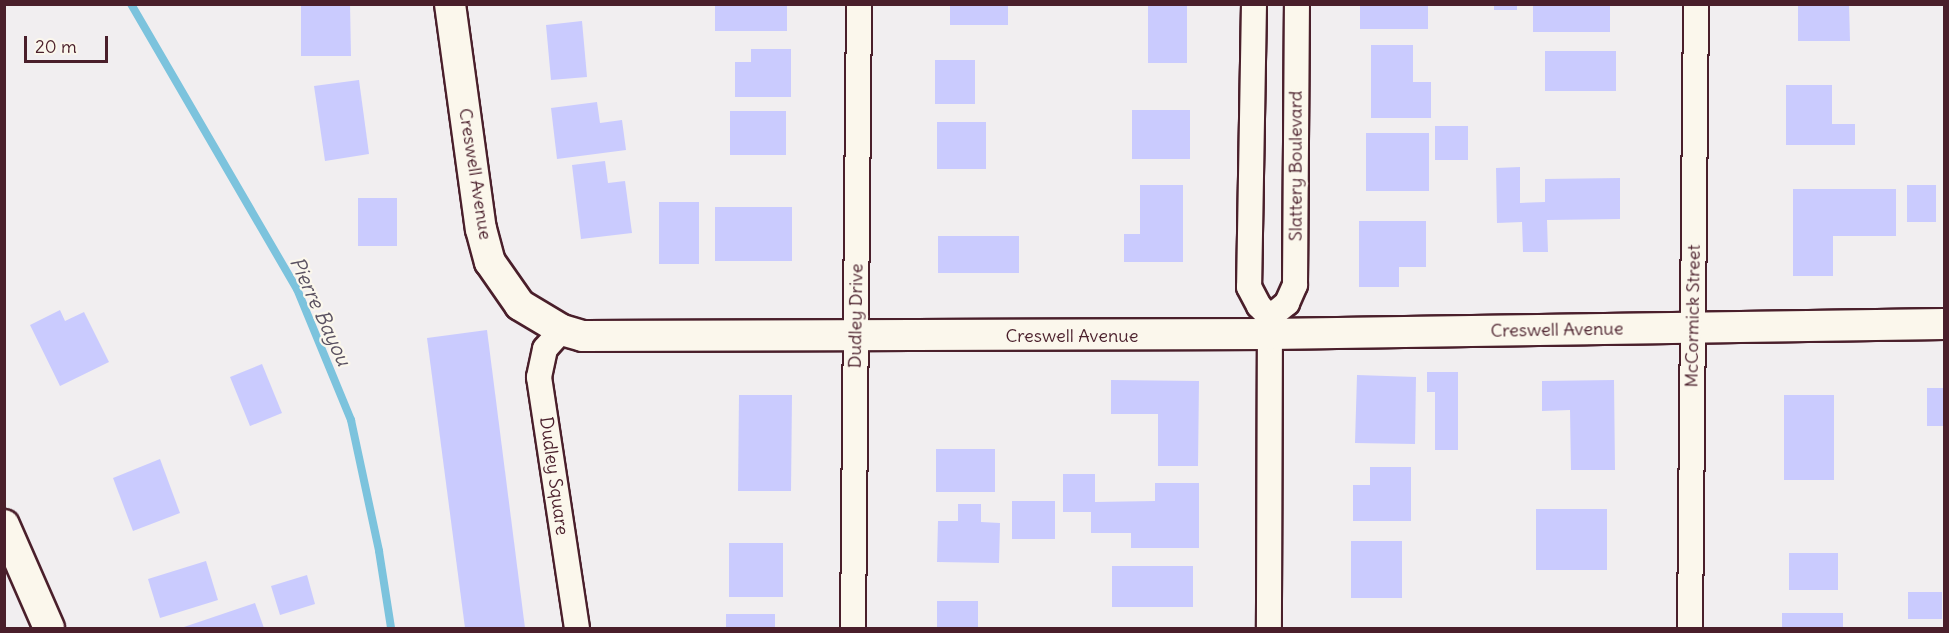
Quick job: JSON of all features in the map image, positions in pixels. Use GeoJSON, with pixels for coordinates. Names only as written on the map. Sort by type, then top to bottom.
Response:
{"type":"FeatureCollection","features":[{"type":"Feature","properties":{"kind":"street","name":"Creswell Avenue"},"geometry":{"type":"LineString","coordinates":[[450,4],[481,229],[490,262],[520,305],[562,330],[606,337],[856,337],[1270,326],[1693,328],[1944,324]]}},
{"type":"Feature","properties":{"kind":"street","name":"Dudley Drive"},"geometry":{"type":"LineString","coordinates":[[854,628],[859,4]]}},
{"type":"Feature","properties":{"kind":"street"},"geometry":{"type":"LineString","coordinates":[[1254,4],[1249,287],[1270,326],[1269,628]]}},
{"type":"Feature","properties":{"kind":"street","name":"Slattery Boulevard"},"geometry":{"type":"LineString","coordinates":[[1270,326],[1287,303],[1295,285],[1297,4]]}},
{"type":"Feature","properties":{"kind":"street","name":"McCormick Street"},"geometry":{"type":"LineString","coordinates":[[1690,628],[1696,4]]}},
{"type":"Feature","properties":{"kind":"street","name":"Dudley Square"},"geometry":{"type":"LineString","coordinates":[[562,330],[545,349],[539,377],[577,628]]}},
{"type":"Feature","properties":{"kind":"street"},"geometry":{"type":"LineString","coordinates":[[4,525],[49,628]]}},
{"type":"Feature","properties":{"kind":"building"},"geometry":{"type":"Polygon","coordinates":[[[301,4],[350,4],[351,56],[301,56],[301,4]]]}},
{"type":"Feature","properties":{"kind":"building"},"geometry":{"type":"Polygon","coordinates":[[[715,4],[787,4],[787,31],[715,31],[715,4]]]}},
{"type":"Feature","properties":{"kind":"building"},"geometry":{"type":"Polygon","coordinates":[[[950,4],[1008,4],[1008,25],[950,25],[950,4]]]}},
{"type":"Feature","properties":{"kind":"building"},"geometry":{"type":"Polygon","coordinates":[[[1148,4],[1187,4],[1187,63],[1148,63],[1148,4]]]}},
{"type":"Feature","properties":{"kind":"building"},"geometry":{"type":"Polygon","coordinates":[[[1360,4],[1428,4],[1428,29],[1360,29],[1360,4]]]}},
{"type":"Feature","properties":{"kind":"building"},"geometry":{"type":"Polygon","coordinates":[[[1533,4],[1610,4],[1610,32],[1533,32],[1533,4]]]}},
{"type":"Feature","properties":{"kind":"building"},"geometry":{"type":"Polygon","coordinates":[[[1798,4],[1849,4],[1850,41],[1798,41],[1798,4]]]}},
{"type":"Feature","properties":{"kind":"building"},"geometry":{"type":"Polygon","coordinates":[[[1494,5],[1517,5],[1517,10],[1494,10],[1494,5]]]}},
{"type":"Feature","properties":{"kind":"building"},"geometry":{"type":"Polygon","coordinates":[[[582,21],[587,77],[551,80],[546,25],[582,21]]]}},
{"type":"Feature","properties":{"kind":"building"},"geometry":{"type":"Polygon","coordinates":[[[1371,45],[1413,45],[1413,82],[1431,82],[1431,118],[1371,118],[1371,45]]]}},
{"type":"Feature","properties":{"kind":"building"},"geometry":{"type":"Polygon","coordinates":[[[751,49],[791,49],[791,97],[735,97],[735,62],[751,62],[751,49]]]}},
{"type":"Feature","properties":{"kind":"building"},"geometry":{"type":"Polygon","coordinates":[[[1545,51],[1616,51],[1616,91],[1545,91],[1545,51]]]}},
{"type":"Feature","properties":{"kind":"building"},"geometry":{"type":"Polygon","coordinates":[[[935,60],[975,60],[975,104],[935,104],[935,60]]]}},
{"type":"Feature","properties":{"kind":"building"},"geometry":{"type":"Polygon","coordinates":[[[359,80],[369,154],[325,161],[314,86],[359,80]]]}},
{"type":"Feature","properties":{"kind":"building"},"geometry":{"type":"Polygon","coordinates":[[[1786,85],[1832,85],[1832,124],[1855,124],[1855,145],[1786,145],[1786,85]]]}},
{"type":"Feature","properties":{"kind":"building"},"geometry":{"type":"Polygon","coordinates":[[[597,102],[600,123],[622,120],[626,150],[557,159],[551,108],[597,102]]]}},
{"type":"Feature","properties":{"kind":"building"},"geometry":{"type":"Polygon","coordinates":[[[1132,110],[1190,110],[1190,159],[1132,159],[1132,110]]]}},
{"type":"Feature","properties":{"kind":"building"},"geometry":{"type":"Polygon","coordinates":[[[730,111],[786,111],[786,155],[730,155],[730,111]]]}},
{"type":"Feature","properties":{"kind":"building"},"geometry":{"type":"Polygon","coordinates":[[[937,122],[986,122],[986,169],[937,169],[937,122]]]}},
{"type":"Feature","properties":{"kind":"building"},"geometry":{"type":"Polygon","coordinates":[[[1435,126],[1468,126],[1468,160],[1435,160],[1435,126]]]}},
{"type":"Feature","properties":{"kind":"building"},"geometry":{"type":"Polygon","coordinates":[[[1366,133],[1429,133],[1429,191],[1366,191],[1366,133]]]}},
{"type":"Feature","properties":{"kind":"building"},"geometry":{"type":"Polygon","coordinates":[[[605,161],[608,183],[625,181],[632,233],[581,239],[572,165],[605,161]]]}},
{"type":"Feature","properties":{"kind":"building"},"geometry":{"type":"Polygon","coordinates":[[[1520,167],[1520,203],[1545,202],[1545,179],[1620,178],[1620,219],[1547,220],[1548,252],[1523,252],[1522,222],[1497,223],[1496,168],[1520,167]]]}},
{"type":"Feature","properties":{"kind":"building"},"geometry":{"type":"Polygon","coordinates":[[[1140,185],[1183,185],[1183,262],[1124,262],[1124,234],[1140,234],[1140,185]]]}},
{"type":"Feature","properties":{"kind":"building"},"geometry":{"type":"Polygon","coordinates":[[[1907,185],[1936,185],[1936,222],[1907,222],[1907,185]]]}},
{"type":"Feature","properties":{"kind":"building"},"geometry":{"type":"Polygon","coordinates":[[[1793,189],[1896,189],[1896,236],[1833,236],[1833,276],[1793,276],[1793,189]]]}},
{"type":"Feature","properties":{"kind":"building"},"geometry":{"type":"Polygon","coordinates":[[[358,198],[397,198],[397,246],[358,246],[358,198]]]}},
{"type":"Feature","properties":{"kind":"building"},"geometry":{"type":"Polygon","coordinates":[[[659,202],[699,202],[699,264],[659,264],[659,202]]]}},
{"type":"Feature","properties":{"kind":"building"},"geometry":{"type":"Polygon","coordinates":[[[715,207],[792,207],[792,261],[715,261],[715,207]]]}},
{"type":"Feature","properties":{"kind":"building"},"geometry":{"type":"Polygon","coordinates":[[[1359,221],[1426,221],[1426,267],[1399,267],[1399,287],[1359,287],[1359,221]]]}},
{"type":"Feature","properties":{"kind":"building"},"geometry":{"type":"Polygon","coordinates":[[[938,236],[1019,236],[1019,273],[938,273],[938,236]]]}},
{"type":"Feature","properties":{"kind":"building"},"geometry":{"type":"Polygon","coordinates":[[[60,310],[65,321],[84,312],[109,362],[60,386],[30,325],[60,310]]]}},
{"type":"Feature","properties":{"kind":"building"},"geometry":{"type":"Polygon","coordinates":[[[487,330],[525,628],[465,628],[427,338],[487,330]]]}},
{"type":"Feature","properties":{"kind":"building"},"geometry":{"type":"Polygon","coordinates":[[[262,364],[282,413],[250,426],[230,377],[262,364]]]}},
{"type":"Feature","properties":{"kind":"building"},"geometry":{"type":"Polygon","coordinates":[[[1427,372],[1458,372],[1458,450],[1435,450],[1435,392],[1427,392],[1427,372]]]}},
{"type":"Feature","properties":{"kind":"building"},"geometry":{"type":"Polygon","coordinates":[[[1357,375],[1416,377],[1415,444],[1355,443],[1357,375]]]}},
{"type":"Feature","properties":{"kind":"building"},"geometry":{"type":"Polygon","coordinates":[[[1111,380],[1199,381],[1198,466],[1158,466],[1158,414],[1111,414],[1111,380]]]}},
{"type":"Feature","properties":{"kind":"building"},"geometry":{"type":"Polygon","coordinates":[[[1614,380],[1615,470],[1571,470],[1570,410],[1542,411],[1542,381],[1614,380]]]}},
{"type":"Feature","properties":{"kind":"building"},"geometry":{"type":"Polygon","coordinates":[[[1927,388],[1944,388],[1944,426],[1927,426],[1927,388]]]}},
{"type":"Feature","properties":{"kind":"building"},"geometry":{"type":"Polygon","coordinates":[[[739,395],[792,395],[791,491],[738,491],[739,395]]]}},
{"type":"Feature","properties":{"kind":"building"},"geometry":{"type":"Polygon","coordinates":[[[1784,395],[1834,395],[1834,480],[1784,480],[1784,395]]]}},
{"type":"Feature","properties":{"kind":"building"},"geometry":{"type":"Polygon","coordinates":[[[936,449],[995,449],[995,492],[936,492],[936,449]]]}},
{"type":"Feature","properties":{"kind":"building"},"geometry":{"type":"Polygon","coordinates":[[[160,459],[180,513],[133,531],[113,478],[160,459]]]}},
{"type":"Feature","properties":{"kind":"building"},"geometry":{"type":"Polygon","coordinates":[[[1370,467],[1411,467],[1411,521],[1353,521],[1353,485],[1370,485],[1370,467]]]}},
{"type":"Feature","properties":{"kind":"building"},"geometry":{"type":"Polygon","coordinates":[[[1063,474],[1095,474],[1095,502],[1155,501],[1155,483],[1199,483],[1199,548],[1131,548],[1131,533],[1091,533],[1091,512],[1063,512],[1063,474]]]}},
{"type":"Feature","properties":{"kind":"building"},"geometry":{"type":"Polygon","coordinates":[[[1012,501],[1055,501],[1055,539],[1012,539],[1012,501]]]}},
{"type":"Feature","properties":{"kind":"building"},"geometry":{"type":"Polygon","coordinates":[[[958,504],[981,504],[981,522],[1000,523],[999,563],[937,562],[938,521],[958,521],[958,504]]]}},
{"type":"Feature","properties":{"kind":"building"},"geometry":{"type":"Polygon","coordinates":[[[1536,509],[1607,509],[1607,570],[1536,570],[1536,509]]]}},
{"type":"Feature","properties":{"kind":"building"},"geometry":{"type":"Polygon","coordinates":[[[1351,541],[1402,541],[1402,598],[1351,598],[1351,541]]]}},
{"type":"Feature","properties":{"kind":"building"},"geometry":{"type":"Polygon","coordinates":[[[729,543],[783,543],[783,597],[729,597],[729,543]]]}},
{"type":"Feature","properties":{"kind":"building"},"geometry":{"type":"Polygon","coordinates":[[[1789,553],[1838,553],[1838,590],[1789,590],[1789,553]]]}},
{"type":"Feature","properties":{"kind":"building"},"geometry":{"type":"Polygon","coordinates":[[[206,561],[218,600],[160,618],[148,579],[206,561]]]}},
{"type":"Feature","properties":{"kind":"building"},"geometry":{"type":"Polygon","coordinates":[[[1112,566],[1193,566],[1193,607],[1112,607],[1112,566]]]}},
{"type":"Feature","properties":{"kind":"building"},"geometry":{"type":"Polygon","coordinates":[[[307,575],[315,604],[280,615],[271,586],[307,575]]]}},
{"type":"Feature","properties":{"kind":"building"},"geometry":{"type":"Polygon","coordinates":[[[1908,592],[1942,592],[1942,619],[1908,619],[1908,592]]]}},
{"type":"Feature","properties":{"kind":"building"},"geometry":{"type":"Polygon","coordinates":[[[937,601],[978,601],[978,628],[937,628],[937,601]]]}},
{"type":"Feature","properties":{"kind":"building"},"geometry":{"type":"Polygon","coordinates":[[[255,603],[264,628],[181,628],[255,603]]]}},
{"type":"Feature","properties":{"kind":"building"},"geometry":{"type":"Polygon","coordinates":[[[1782,613],[1843,613],[1843,628],[1782,628],[1782,613]]]}},
{"type":"Feature","properties":{"kind":"building"},"geometry":{"type":"Polygon","coordinates":[[[726,614],[775,614],[775,628],[726,628],[726,614]]]}},
{"type":"Feature","properties":{"kind":"waterway","name":"Pierre Bayou"},"geometry":{"type":"LineString","coordinates":[[131,4],[297,289],[351,420],[379,551],[391,628]]}}]}
